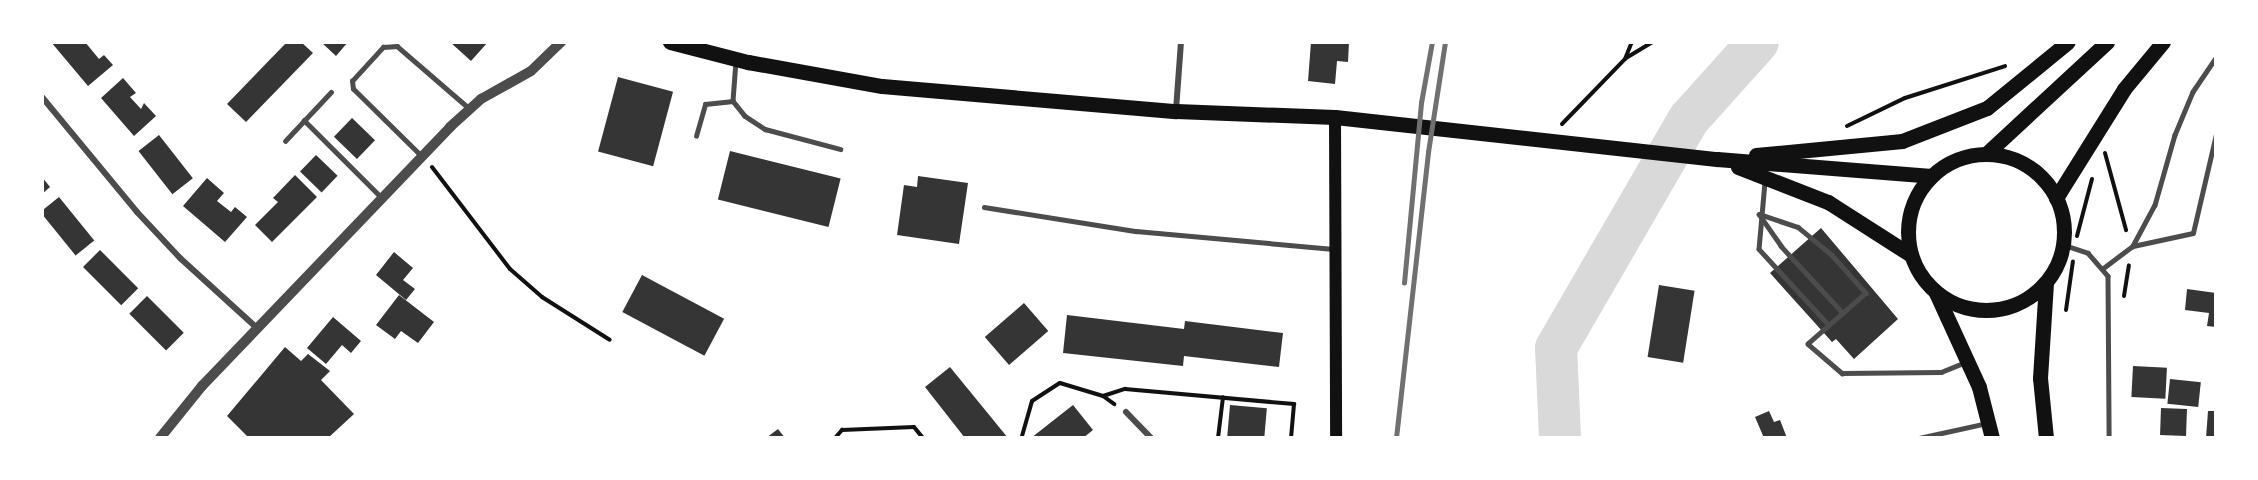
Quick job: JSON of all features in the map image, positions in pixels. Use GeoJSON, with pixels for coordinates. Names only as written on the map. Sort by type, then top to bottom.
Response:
{"type":"FeatureCollection","features":[{"type":"Feature","properties":{"kind":"main road"},"geometry":{"type":"LineString","coordinates":[[670,42],[736,59],[882,86],[1176,111],[1335,117],[1622,146],[1717,159],[1931,176]]}},
{"type":"Feature","properties":{"kind":"main road"},"geometry":{"type":"LineString","coordinates":[[1717,159],[1902,141],[1988,108],[2068,42]]}},
{"type":"Feature","properties":{"kind":"main road"},"geometry":{"type":"LineString","coordinates":[[1986,154],[2107,42]]}},
{"type":"Feature","properties":{"kind":"main road"},"geometry":{"type":"LineString","coordinates":[[2056,198],[2124,89],[2163,42]]}},
{"type":"Feature","properties":{"kind":"main road"},"geometry":{"type":"LineString","coordinates":[[1335,117],[1336,438]]}},
{"type":"Feature","properties":{"kind":"main road"},"geometry":{"type":"LineString","coordinates":[[1936,293],[1971,309],[1998,310],[2025,300],[2046,283],[2069,247],[2056,198],[2027,166],[1986,154],[1954,161],[1931,176],[1912,208],[1908,228],[1911,255],[1918,272],[1936,293],[1969,361],[1990,431]]}},
{"type":"Feature","properties":{"kind":"main road"},"geometry":{"type":"LineString","coordinates":[[1717,159],[1766,176],[1828,202],[1911,255]]}},
{"type":"Feature","properties":{"kind":"main road"},"geometry":{"type":"LineString","coordinates":[[2046,283],[2040,378],[2046,438]]}},
{"type":"Feature","properties":{"kind":"street"},"geometry":{"type":"LineString","coordinates":[[160,438],[257,327],[421,156],[470,109],[531,71],[561,42]]}},
{"type":"Feature","properties":{"kind":"street"},"geometry":{"type":"LineString","coordinates":[[1176,111],[1181,42]]}},
{"type":"Feature","properties":{"kind":"street"},"geometry":{"type":"LineString","coordinates":[[42,97],[137,212],[180,258],[257,327]]}},
{"type":"Feature","properties":{"kind":"street"},"geometry":{"type":"LineString","coordinates":[[1126,412],[1151,438]]}},
{"type":"Feature","properties":{"kind":"lane"},"geometry":{"type":"LineString","coordinates":[[421,156],[353,89],[352,81],[383,46],[397,46],[470,109]]}},
{"type":"Feature","properties":{"kind":"lane"},"geometry":{"type":"LineString","coordinates":[[2133,246],[2155,205],[2175,135],[2193,92],[2216,58]]}},
{"type":"Feature","properties":{"kind":"lane"},"geometry":{"type":"LineString","coordinates":[[736,59],[734,101],[746,116],[765,129],[840,149]]}},
{"type":"Feature","properties":{"kind":"lane"},"geometry":{"type":"LineString","coordinates":[[285,141],[331,92]]}},
{"type":"Feature","properties":{"kind":"lane"},"geometry":{"type":"LineString","coordinates":[[696,136],[705,104],[734,101]]}},
{"type":"Feature","properties":{"kind":"lane"},"geometry":{"type":"LineString","coordinates":[[304,120],[381,197]]}},
{"type":"Feature","properties":{"kind":"lane"},"geometry":{"type":"LineString","coordinates":[[2102,269],[2133,246],[2193,232],[2216,134]]}},
{"type":"Feature","properties":{"kind":"lane"},"geometry":{"type":"LineString","coordinates":[[1766,176],[1759,214],[1759,249],[1829,325]]}},
{"type":"Feature","properties":{"kind":"lane"},"geometry":{"type":"LineString","coordinates":[[984,207],[1136,231],[1337,249]]}},
{"type":"Feature","properties":{"kind":"lane"},"geometry":{"type":"LineString","coordinates":[[1759,214],[1798,227],[1832,255],[1866,293],[1808,344],[1842,373],[1941,372],[1969,361]]}},
{"type":"Feature","properties":{"kind":"lane"},"geometry":{"type":"LineString","coordinates":[[1759,214],[1781,246],[1843,313]]}},
{"type":"Feature","properties":{"kind":"lane"},"geometry":{"type":"LineString","coordinates":[[2069,247],[2088,253],[2108,276],[2110,294],[2106,363],[2109,436],[2104,438]]}},
{"type":"Feature","properties":{"kind":"lane"},"geometry":{"type":"LineString","coordinates":[[1919,438],[1990,431]]}},
{"type":"Feature","properties":{"kind":"path"},"geometry":{"type":"LineString","coordinates":[[1625,59],[1632,42]]}},
{"type":"Feature","properties":{"kind":"path"},"geometry":{"type":"LineString","coordinates":[[1546,139],[1625,59],[1653,42]]}},
{"type":"Feature","properties":{"kind":"path"},"geometry":{"type":"LineString","coordinates":[[1815,149],[1849,126],[1905,98],[2010,63]]}},
{"type":"Feature","properties":{"kind":"path"},"geometry":{"type":"LineString","coordinates":[[2101,157],[2104,149],[2122,221],[2133,246]]}},
{"type":"Feature","properties":{"kind":"path"},"geometry":{"type":"LineString","coordinates":[[421,156],[439,174],[510,269],[542,297],[610,340]]}},
{"type":"Feature","properties":{"kind":"path"},"geometry":{"type":"LineString","coordinates":[[2065,314],[2069,247],[2094,171]]}},
{"type":"Feature","properties":{"kind":"path"},"geometry":{"type":"LineString","coordinates":[[1022,438],[1032,401],[1060,383],[1103,396],[1126,412]]}},
{"type":"Feature","properties":{"kind":"path"},"geometry":{"type":"LineString","coordinates":[[1103,396],[1125,389],[1294,404],[1292,438]]}},
{"type":"Feature","properties":{"kind":"path"},"geometry":{"type":"LineString","coordinates":[[1218,438],[1223,397]]}},
{"type":"Feature","properties":{"kind":"path"},"geometry":{"type":"LineString","coordinates":[[835,438],[842,430],[914,427],[922,438]]}},
{"type":"Feature","properties":{"kind":"building"},"geometry":{"type":"Polygon","coordinates":[[[51,42],[85,42],[99,59],[104,55],[113,65],[88,86],[51,42]]]}},
{"type":"Feature","properties":{"kind":"building"},"geometry":{"type":"Polygon","coordinates":[[[287,42],[301,42],[313,53],[246,122],[227,104],[287,42]]]}},
{"type":"Feature","properties":{"kind":"building"},"geometry":{"type":"Polygon","coordinates":[[[321,42],[348,42],[336,56],[321,42]]]}},
{"type":"Feature","properties":{"kind":"building"},"geometry":{"type":"Polygon","coordinates":[[[450,42],[488,42],[471,61],[450,42]]]}},
{"type":"Feature","properties":{"kind":"building"},"geometry":{"type":"Polygon","coordinates":[[[1311,42],[1349,42],[1348,62],[1337,61],[1335,84],[1308,81],[1311,42]]]}},
{"type":"Feature","properties":{"kind":"building"},"geometry":{"type":"Polygon","coordinates":[[[618,77],[673,92],[653,166],[598,151],[618,77]]]}},
{"type":"Feature","properties":{"kind":"building"},"geometry":{"type":"Polygon","coordinates":[[[123,78],[136,93],[130,97],[141,109],[144,103],[156,116],[134,136],[101,98],[123,78]]]}},
{"type":"Feature","properties":{"kind":"building"},"geometry":{"type":"Polygon","coordinates":[[[352,118],[375,140],[357,159],[334,137],[352,118]]]}},
{"type":"Feature","properties":{"kind":"building"},"geometry":{"type":"Polygon","coordinates":[[[159,135],[193,178],[172,194],[139,151],[159,135]]]}},
{"type":"Feature","properties":{"kind":"building"},"geometry":{"type":"Polygon","coordinates":[[[730,151],[841,179],[829,227],[718,200],[730,151]]]}},
{"type":"Feature","properties":{"kind":"building"},"geometry":{"type":"Polygon","coordinates":[[[316,155],[338,176],[322,192],[300,172],[316,155]]]}},
{"type":"Feature","properties":{"kind":"building"},"geometry":{"type":"Polygon","coordinates":[[[295,175],[317,197],[272,242],[255,225],[278,202],[273,198],[295,175]]]}},
{"type":"Feature","properties":{"kind":"building"},"geometry":{"type":"Polygon","coordinates":[[[918,176],[968,183],[959,244],[897,235],[904,185],[917,187],[918,176]]]}},
{"type":"Feature","properties":{"kind":"building"},"geometry":{"type":"Polygon","coordinates":[[[42,177],[50,187],[42,194],[42,177]]]}},
{"type":"Feature","properties":{"kind":"building"},"geometry":{"type":"Polygon","coordinates":[[[207,178],[224,193],[217,201],[231,212],[235,207],[247,217],[225,242],[183,206],[207,178]]]}},
{"type":"Feature","properties":{"kind":"building"},"geometry":{"type":"Polygon","coordinates":[[[59,197],[94,241],[76,256],[42,214],[42,211],[59,197]]]}},
{"type":"Feature","properties":{"kind":"building"},"geometry":{"type":"Polygon","coordinates":[[[1821,228],[1898,319],[1854,359],[1836,339],[1832,342],[1770,273],[1821,228]]]}},
{"type":"Feature","properties":{"kind":"building"},"geometry":{"type":"Polygon","coordinates":[[[100,250],[138,288],[121,305],[83,267],[100,250]]]}},
{"type":"Feature","properties":{"kind":"building"},"geometry":{"type":"Polygon","coordinates":[[[394,252],[413,268],[403,280],[415,289],[406,300],[376,275],[394,252]]]}},
{"type":"Feature","properties":{"kind":"building"},"geometry":{"type":"Polygon","coordinates":[[[642,275],[724,319],[704,356],[622,312],[642,275]]]}},
{"type":"Feature","properties":{"kind":"building"},"geometry":{"type":"Polygon","coordinates":[[[1659,285],[1695,291],[1683,363],[1648,357],[1659,285]]]}},
{"type":"Feature","properties":{"kind":"building"},"geometry":{"type":"Polygon","coordinates":[[[2187,289],[2216,293],[2216,327],[2207,326],[2209,313],[2185,310],[2187,289]]]}},
{"type":"Feature","properties":{"kind":"building"},"geometry":{"type":"Polygon","coordinates":[[[399,295],[434,322],[418,343],[401,331],[395,339],[376,325],[399,295]]]}},
{"type":"Feature","properties":{"kind":"building"},"geometry":{"type":"Polygon","coordinates":[[[147,296],[184,333],[166,350],[129,314],[147,296]]]}},
{"type":"Feature","properties":{"kind":"building"},"geometry":{"type":"Polygon","coordinates":[[[1024,303],[1048,331],[1009,365],[985,337],[1024,303]]]}},
{"type":"Feature","properties":{"kind":"building"},"geometry":{"type":"Polygon","coordinates":[[[1067,315],[1184,329],[1185,321],[1283,333],[1279,367],[1184,356],[1183,366],[1063,353],[1067,315]]]}},
{"type":"Feature","properties":{"kind":"building"},"geometry":{"type":"Polygon","coordinates":[[[333,317],[361,341],[351,353],[342,345],[326,364],[307,348],[333,317]]]}},
{"type":"Feature","properties":{"kind":"building"},"geometry":{"type":"Polygon","coordinates":[[[285,347],[301,361],[308,354],[330,371],[321,380],[354,414],[328,438],[249,438],[227,416],[285,347]]]}},
{"type":"Feature","properties":{"kind":"building"},"geometry":{"type":"Polygon","coordinates":[[[2133,366],[2167,368],[2165,399],[2131,397],[2133,366]]]}},
{"type":"Feature","properties":{"kind":"building"},"geometry":{"type":"Polygon","coordinates":[[[950,367],[1008,438],[965,438],[925,387],[950,367]]]}},
{"type":"Feature","properties":{"kind":"building"},"geometry":{"type":"Polygon","coordinates":[[[2170,379],[2201,382],[2198,407],[2167,404],[2170,379]]]}},
{"type":"Feature","properties":{"kind":"building"},"geometry":{"type":"Polygon","coordinates":[[[1073,405],[1093,430],[1083,438],[1031,438],[1073,405]]]}},
{"type":"Feature","properties":{"kind":"building"},"geometry":{"type":"Polygon","coordinates":[[[1230,405],[1267,408],[1264,438],[1227,438],[1230,405]]]}},
{"type":"Feature","properties":{"kind":"building"},"geometry":{"type":"Polygon","coordinates":[[[2161,408],[2187,409],[2186,436],[2160,435],[2161,408]]]}},
{"type":"Feature","properties":{"kind":"building"},"geometry":{"type":"Polygon","coordinates":[[[1769,411],[1774,422],[1780,420],[1787,438],[1764,438],[1755,417],[1769,411]]]}},
{"type":"Feature","properties":{"kind":"building"},"geometry":{"type":"Polygon","coordinates":[[[2208,411],[2216,411],[2216,438],[2206,438],[2208,411]]]}},
{"type":"Feature","properties":{"kind":"building"},"geometry":{"type":"Polygon","coordinates":[[[778,429],[785,438],[766,438],[778,429]]]}},
{"type":"Feature","properties":{"kind":"waterway"},"geometry":{"type":"LineString","coordinates":[[1560,438],[1556,348],[1689,119],[1758,42]]}},
{"type":"Feature","properties":{"kind":"railway"},"geometry":{"type":"LineString","coordinates":[[1404,283],[1421,103],[1432,42]]}},
{"type":"Feature","properties":{"kind":"railway"},"geometry":{"type":"LineString","coordinates":[[1396,438],[1428,152],[1445,42]]}}]}
